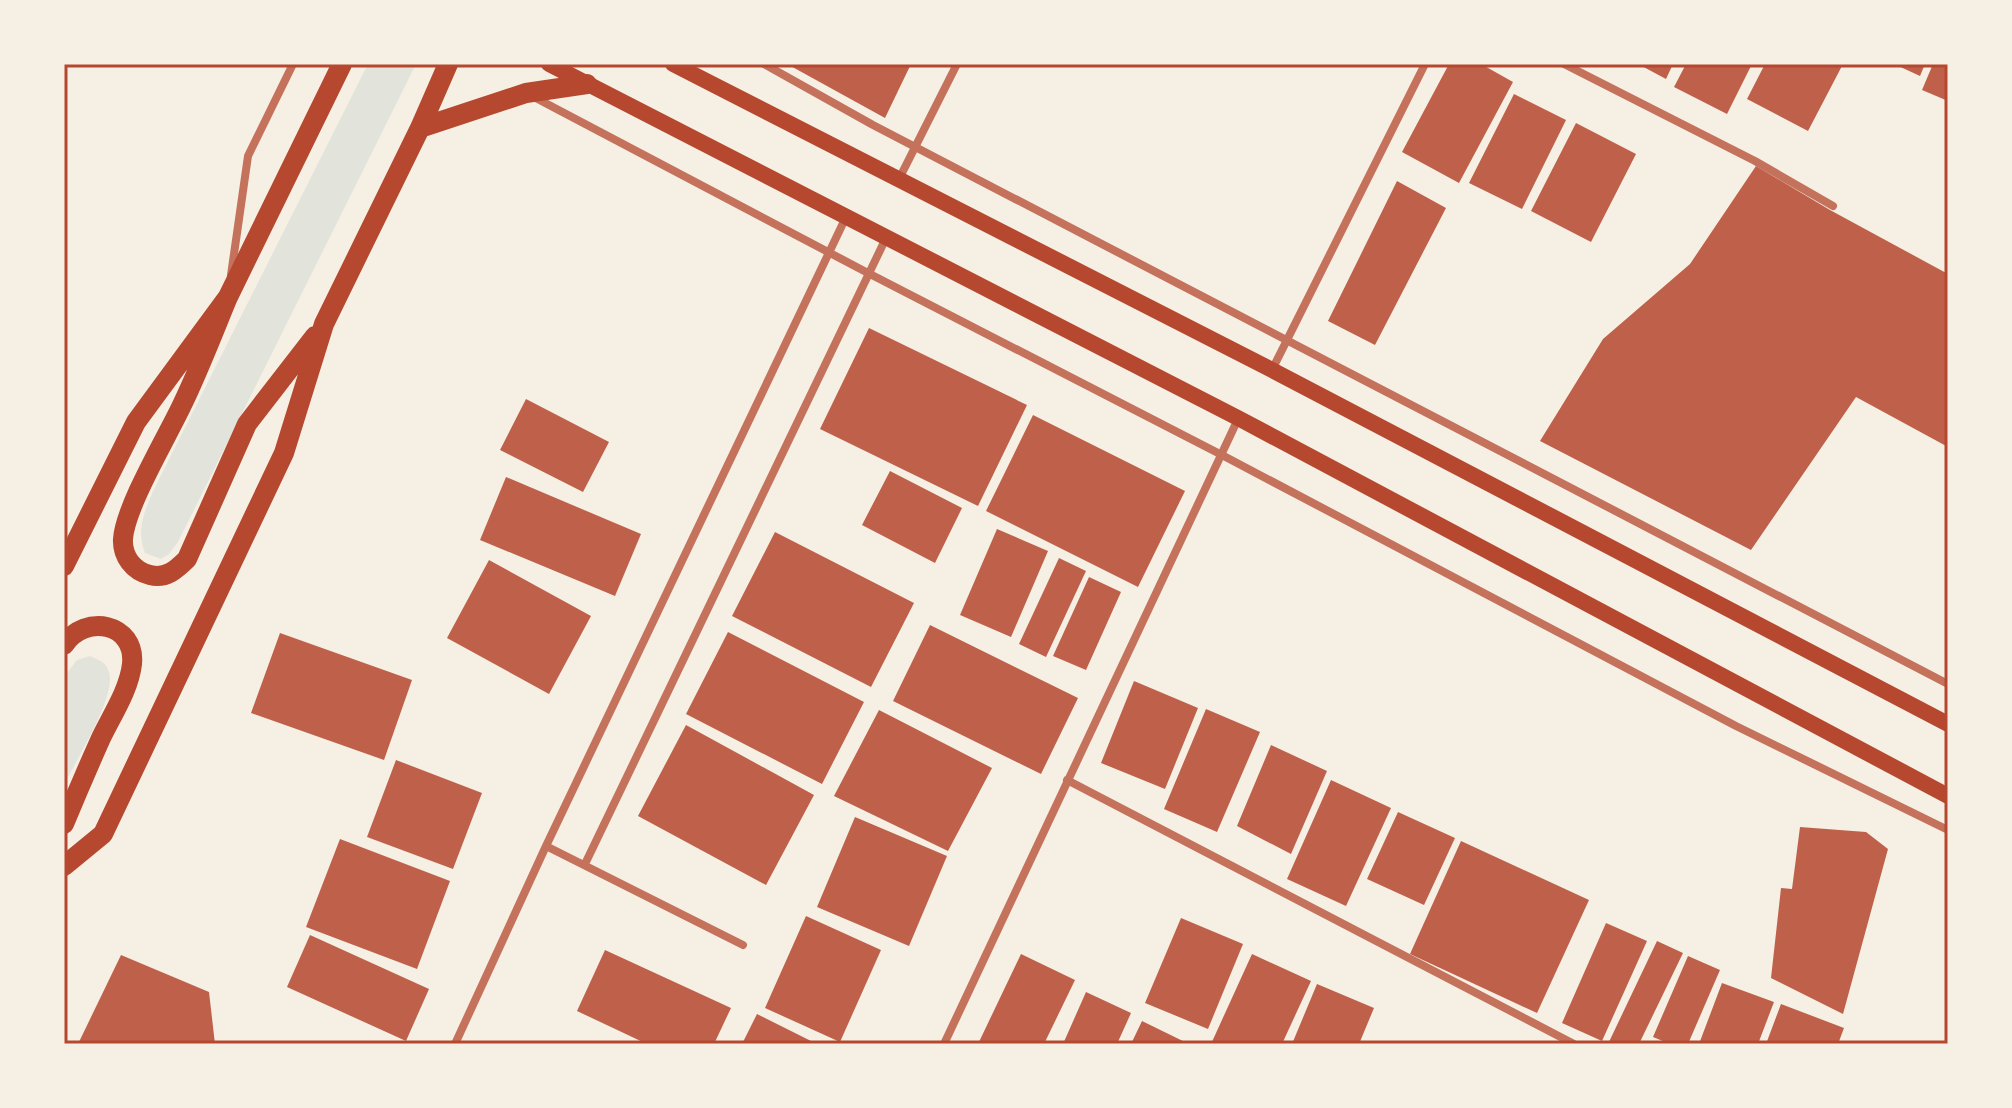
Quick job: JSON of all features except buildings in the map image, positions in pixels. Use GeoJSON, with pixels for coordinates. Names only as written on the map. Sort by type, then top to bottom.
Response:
{"type":"FeatureCollection","features":[{"type":"Feature","properties":{"kind":"main road"},"geometry":{"type":"LineString","coordinates":[[324,324],[247,424],[187,559],[167,575],[147,575],[135,568],[125,554],[123,544],[127,517],[184,401],[228,297],[342,64]]}},
{"type":"Feature","properties":{"kind":"main road"},"geometry":{"type":"LineString","coordinates":[[64,866],[103,834],[284,453],[324,324],[448,64]]}},
{"type":"Feature","properties":{"kind":"main road"},"geometry":{"type":"LineString","coordinates":[[549,64],[1238,418],[1948,796]]}},
{"type":"Feature","properties":{"kind":"main road"},"geometry":{"type":"LineString","coordinates":[[673,64],[1272,370],[1948,724]]}},
{"type":"Feature","properties":{"kind":"main road"},"geometry":{"type":"LineString","coordinates":[[420,128],[526,93],[587,84]]}},
{"type":"Feature","properties":{"kind":"main road"},"geometry":{"type":"LineString","coordinates":[[64,566],[136,422],[228,297]]}},
{"type":"Feature","properties":{"kind":"main road"},"geometry":{"type":"LineString","coordinates":[[64,645],[80,629],[92,625],[108,627],[117,631],[127,643],[132,662],[126,686],[64,824]]}},
{"type":"Feature","properties":{"kind":"street"},"geometry":{"type":"LineString","coordinates":[[228,297],[248,156],[293,64]]}},
{"type":"Feature","properties":{"kind":"street"},"geometry":{"type":"LineString","coordinates":[[764,64],[915,146],[1948,684]]}},
{"type":"Feature","properties":{"kind":"street"},"geometry":{"type":"LineString","coordinates":[[899,179],[957,64]]}},
{"type":"Feature","properties":{"kind":"street"},"geometry":{"type":"LineString","coordinates":[[1272,370],[1425,64]]}},
{"type":"Feature","properties":{"kind":"street"},"geometry":{"type":"LineString","coordinates":[[1564,64],[1755,161],[1833,206]]}},
{"type":"Feature","properties":{"kind":"street"},"geometry":{"type":"LineString","coordinates":[[526,93],[1736,726],[1948,830]]}},
{"type":"Feature","properties":{"kind":"street"},"geometry":{"type":"LineString","coordinates":[[455,1044],[846,217]]}},
{"type":"Feature","properties":{"kind":"street"},"geometry":{"type":"LineString","coordinates":[[585,864],[886,238]]}},
{"type":"Feature","properties":{"kind":"street"},"geometry":{"type":"LineString","coordinates":[[944,1044],[1238,418]]}},
{"type":"Feature","properties":{"kind":"street"},"geometry":{"type":"LineString","coordinates":[[1067,780],[1574,1044]]}},
{"type":"Feature","properties":{"kind":"street"},"geometry":{"type":"LineString","coordinates":[[546,846],[743,945]]}},
{"type":"Feature","properties":{"kind":"shaded area"},"geometry":{"type":"Polygon","coordinates":[[[368,64],[416,64],[178,542],[161,559],[145,553],[141,529],[153,491],[368,64]]]}},
{"type":"Feature","properties":{"kind":"shaded area"},"geometry":{"type":"Polygon","coordinates":[[[90,656],[106,666],[110,683],[101,712],[64,785],[64,677],[77,660],[90,656]]]}}]}
